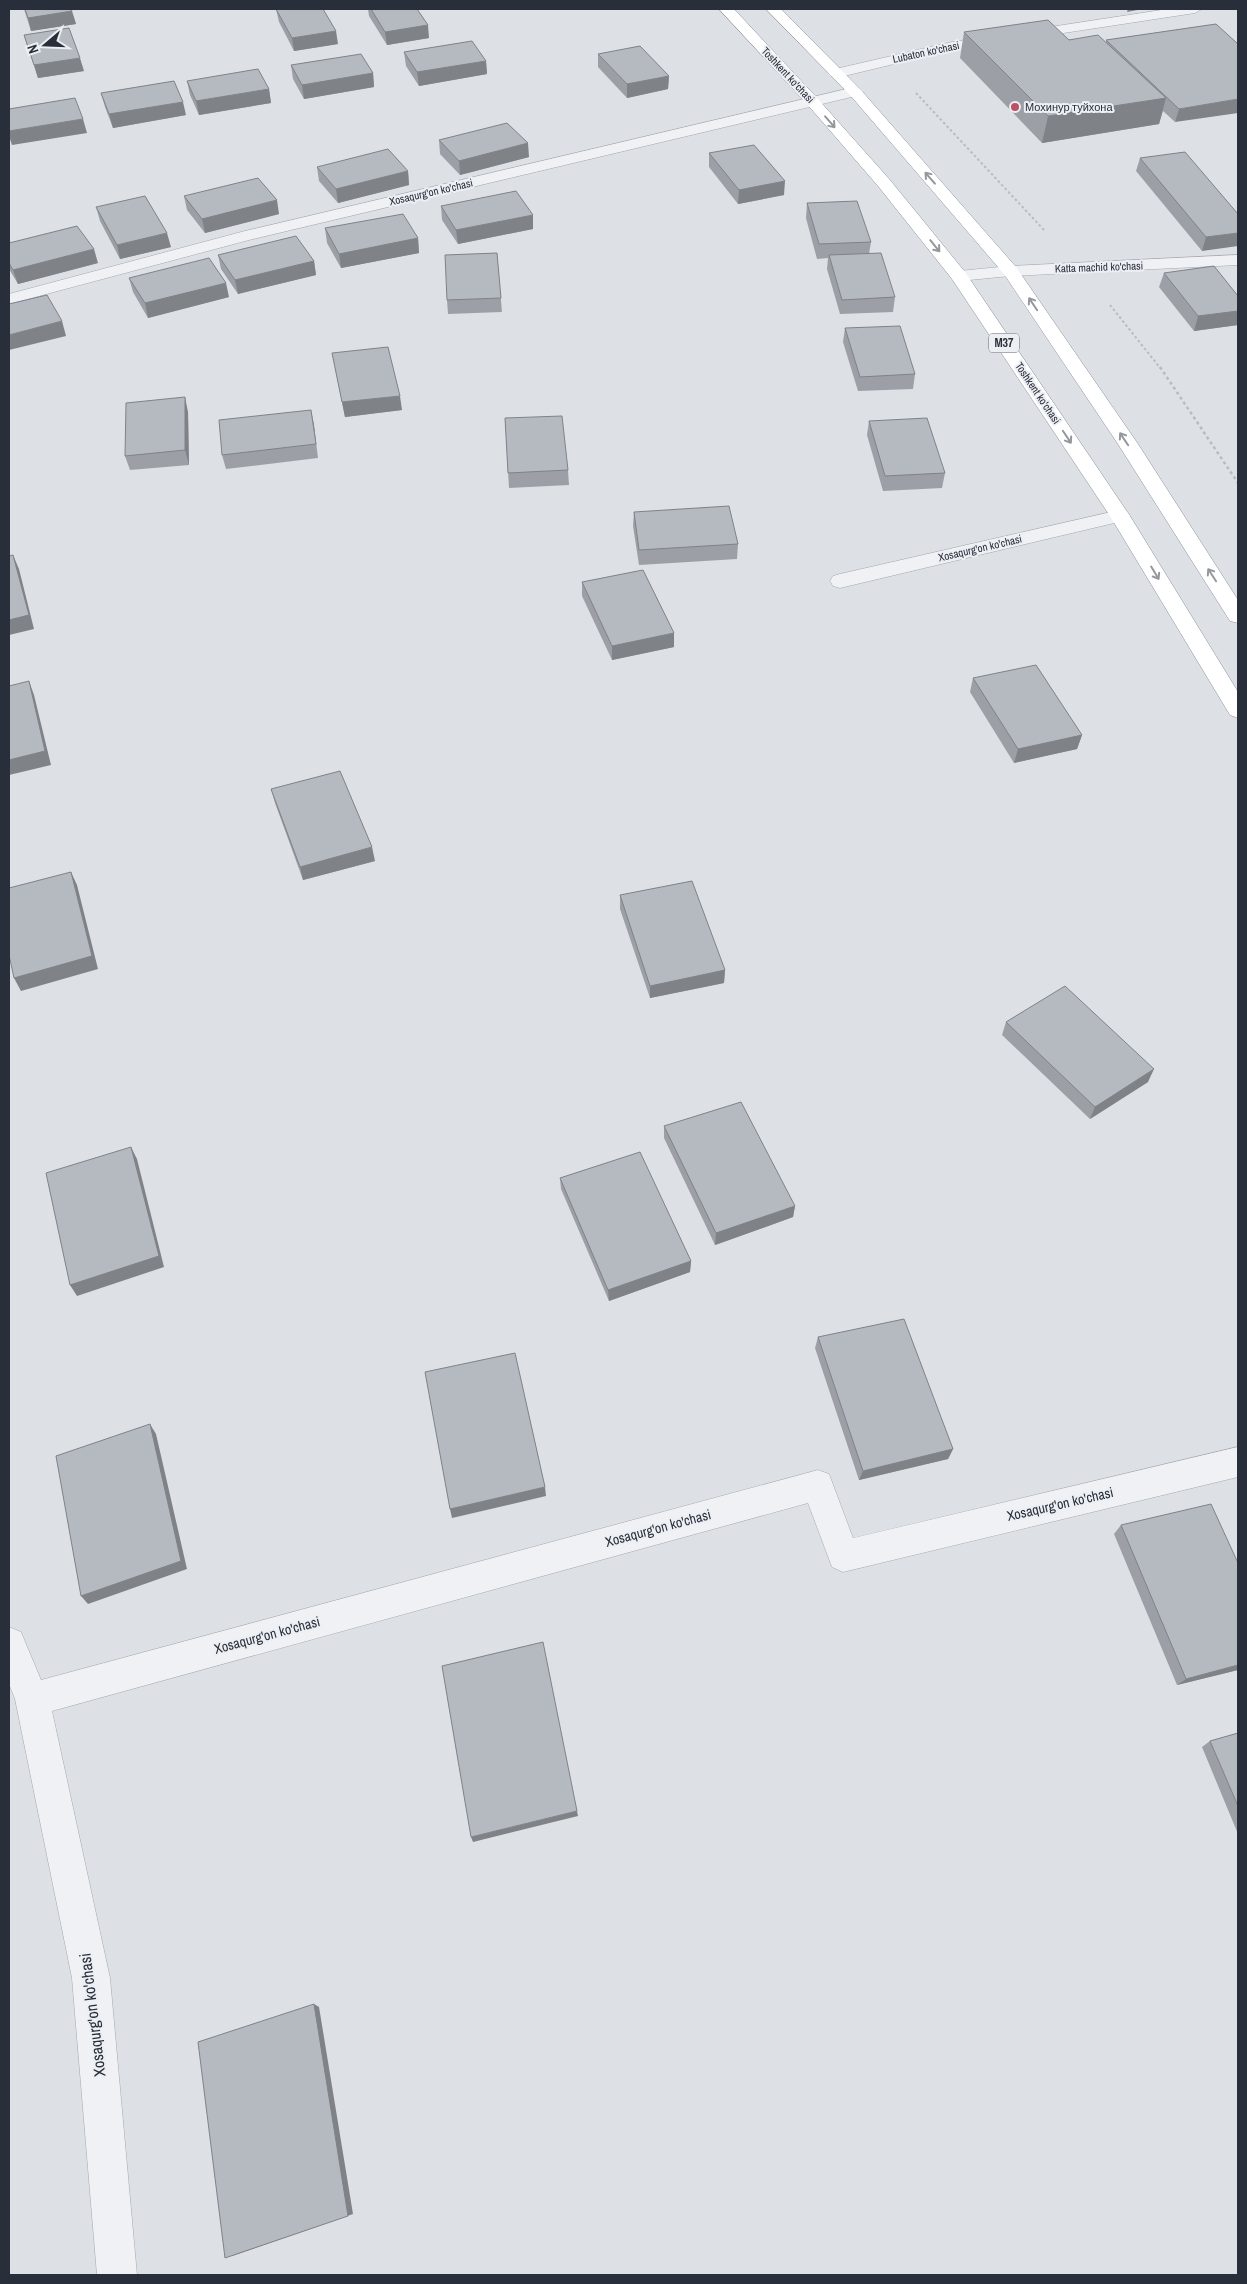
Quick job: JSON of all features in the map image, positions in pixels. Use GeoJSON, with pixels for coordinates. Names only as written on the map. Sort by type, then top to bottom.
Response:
{"type":"FeatureCollection","features":[{"type":"Feature","properties":{"kind":"highway","name":"Toshkent ko'chasi"},"geometry":{"type":"LineString","coordinates":[[726,9],[812,101],[884,183],[959,276],[1120,516],[1238,710]]}},
{"type":"Feature","properties":{"kind":"highway"},"geometry":{"type":"LineString","coordinates":[[774,9],[855,92],[1010,271],[1128,444],[1238,616]]}},
{"type":"Feature","properties":{"kind":"street","name":"Lubaton ko'chasi"},"geometry":{"type":"LineString","coordinates":[[836,73],[952,46],[1195,9]]}},
{"type":"Feature","properties":{"kind":"street","name":"Xosaqurg'on ko'chasi"},"geometry":{"type":"LineString","coordinates":[[9,299],[245,236],[855,92]]}},
{"type":"Feature","properties":{"kind":"street","name":"Katta machid ko'chasi"},"geometry":{"type":"LineString","coordinates":[[959,276],[1010,271],[1238,260]]}},
{"type":"Feature","properties":{"kind":"street","name":"Xosaqurg'on ko'chasi"},"geometry":{"type":"LineString","coordinates":[[840,581],[1120,516]]}},
{"type":"Feature","properties":{"kind":"street","name":"Xosaqurg'on ko'chasi"},"geometry":{"type":"LineString","coordinates":[[32,1698],[818,1485],[843,1556],[1238,1462]]}},
{"type":"Feature","properties":{"kind":"street","name":"Xosaqurg'on ko'chasi"},"geometry":{"type":"LineString","coordinates":[[9,1644],[32,1698],[91,1978],[117,2275]]}},
{"type":"Feature","properties":{"kind":"building"},"geometry":{"type":"Polygon","coordinates":[[[25,9],[71,9],[72,11],[28,18],[25,9]]]}},
{"type":"Feature","properties":{"kind":"building"},"geometry":{"type":"Polygon","coordinates":[[[276,9],[323,9],[336,31],[292,38],[276,9]]]}},
{"type":"Feature","properties":{"kind":"building"},"geometry":{"type":"Polygon","coordinates":[[[371,9],[417,9],[428,25],[385,32],[371,9]]]}},
{"type":"Feature","properties":{"kind":"building"},"geometry":{"type":"Polygon","coordinates":[[[1048,20],[1069,40],[1098,35],[1166,98],[1048,116],[964,32],[1048,20]]]}},
{"type":"Feature","properties":{"kind":"building"},"geometry":{"type":"Polygon","coordinates":[[[1216,24],[1238,44],[1238,99],[1179,109],[1106,40],[1216,24]]]}},
{"type":"Feature","properties":{"kind":"building"},"geometry":{"type":"Polygon","coordinates":[[[69,28],[80,58],[34,65],[24,35],[69,28]]]}},
{"type":"Feature","properties":{"kind":"building"},"geometry":{"type":"Polygon","coordinates":[[[472,41],[486,61],[417,72],[404,52],[472,41]]]}},
{"type":"Feature","properties":{"kind":"building"},"geometry":{"type":"Polygon","coordinates":[[[640,46],[669,76],[627,84],[598,54],[640,46]]]}},
{"type":"Feature","properties":{"kind":"building"},"geometry":{"type":"Polygon","coordinates":[[[361,54],[373,73],[302,85],[291,65],[361,54]]]}},
{"type":"Feature","properties":{"kind":"building"},"geometry":{"type":"Polygon","coordinates":[[[258,69],[269,89],[196,101],[187,81],[258,69]]]}},
{"type":"Feature","properties":{"kind":"building"},"geometry":{"type":"Polygon","coordinates":[[[174,81],[183,102],[109,114],[101,93],[174,81]]]}},
{"type":"Feature","properties":{"kind":"building"},"geometry":{"type":"Polygon","coordinates":[[[75,98],[83,119],[9,131],[9,109],[75,98]]]}},
{"type":"Feature","properties":{"kind":"building"},"geometry":{"type":"Polygon","coordinates":[[[507,123],[528,143],[459,161],[439,140],[507,123]]]}},
{"type":"Feature","properties":{"kind":"building"},"geometry":{"type":"Polygon","coordinates":[[[754,145],[785,181],[739,190],[709,153],[754,145]]]}},
{"type":"Feature","properties":{"kind":"building"},"geometry":{"type":"Polygon","coordinates":[[[388,149],[408,171],[336,189],[317,167],[388,149]]]}},
{"type":"Feature","properties":{"kind":"building"},"geometry":{"type":"Polygon","coordinates":[[[1185,152],[1238,214],[1238,233],[1206,237],[1140,158],[1185,152]]]}},
{"type":"Feature","properties":{"kind":"building"},"geometry":{"type":"Polygon","coordinates":[[[258,178],[277,200],[202,219],[184,196],[258,178]]]}},
{"type":"Feature","properties":{"kind":"building"},"geometry":{"type":"Polygon","coordinates":[[[516,191],[533,215],[456,230],[441,206],[516,191]]]}},
{"type":"Feature","properties":{"kind":"building"},"geometry":{"type":"Polygon","coordinates":[[[145,196],[167,233],[117,245],[96,207],[145,196]]]}},
{"type":"Feature","properties":{"kind":"building"},"geometry":{"type":"Polygon","coordinates":[[[857,201],[871,242],[819,244],[807,203],[857,201]]]}},
{"type":"Feature","properties":{"kind":"building"},"geometry":{"type":"Polygon","coordinates":[[[403,214],[418,238],[339,254],[325,228],[403,214]]]}},
{"type":"Feature","properties":{"kind":"building"},"geometry":{"type":"Polygon","coordinates":[[[77,226],[94,249],[13,270],[9,263],[9,243],[77,226]]]}},
{"type":"Feature","properties":{"kind":"building"},"geometry":{"type":"Polygon","coordinates":[[[296,236],[314,261],[235,280],[218,255],[296,236]]]}},
{"type":"Feature","properties":{"kind":"building"},"geometry":{"type":"Polygon","coordinates":[[[497,253],[501,298],[447,300],[445,255],[497,253]]]}},
{"type":"Feature","properties":{"kind":"building"},"geometry":{"type":"Polygon","coordinates":[[[881,253],[895,297],[842,300],[829,255],[881,253]]]}},
{"type":"Feature","properties":{"kind":"building"},"geometry":{"type":"Polygon","coordinates":[[[209,258],[226,283],[145,303],[129,278],[209,258]]]}},
{"type":"Feature","properties":{"kind":"building"},"geometry":{"type":"Polygon","coordinates":[[[1214,266],[1238,296],[1238,311],[1198,316],[1164,273],[1214,266]]]}},
{"type":"Feature","properties":{"kind":"building"},"geometry":{"type":"Polygon","coordinates":[[[47,295],[62,321],[9,335],[9,304],[47,295]]]}},
{"type":"Feature","properties":{"kind":"building"},"geometry":{"type":"Polygon","coordinates":[[[900,326],[915,374],[860,377],[845,328],[900,326]]]}},
{"type":"Feature","properties":{"kind":"building"},"geometry":{"type":"Polygon","coordinates":[[[388,347],[400,396],[342,402],[332,353],[388,347]]]}},
{"type":"Feature","properties":{"kind":"building"},"geometry":{"type":"Polygon","coordinates":[[[185,397],[185,450],[125,456],[126,403],[185,397]]]}},
{"type":"Feature","properties":{"kind":"building"},"geometry":{"type":"Polygon","coordinates":[[[311,410],[316,444],[222,455],[219,420],[311,410]]]}},
{"type":"Feature","properties":{"kind":"building"},"geometry":{"type":"Polygon","coordinates":[[[562,416],[568,470],[508,473],[505,418],[562,416]]]}},
{"type":"Feature","properties":{"kind":"building"},"geometry":{"type":"Polygon","coordinates":[[[927,418],[945,473],[885,476],[869,421],[927,418]]]}},
{"type":"Feature","properties":{"kind":"building"},"geometry":{"type":"Polygon","coordinates":[[[729,506],[738,544],[639,550],[634,512],[729,506]]]}},
{"type":"Feature","properties":{"kind":"building"},"geometry":{"type":"Polygon","coordinates":[[[13,555],[29,615],[9,620],[9,556],[13,555]]]}},
{"type":"Feature","properties":{"kind":"building"},"geometry":{"type":"Polygon","coordinates":[[[643,570],[674,633],[612,646],[582,582],[643,570]]]}},
{"type":"Feature","properties":{"kind":"building"},"geometry":{"type":"Polygon","coordinates":[[[1036,665],[1082,735],[1018,749],[973,678],[1036,665]]]}},
{"type":"Feature","properties":{"kind":"building"},"geometry":{"type":"Polygon","coordinates":[[[29,681],[45,751],[9,760],[9,686],[29,681]]]}},
{"type":"Feature","properties":{"kind":"building"},"geometry":{"type":"Polygon","coordinates":[[[340,771],[372,847],[300,867],[271,789],[340,771]]]}},
{"type":"Feature","properties":{"kind":"building"},"geometry":{"type":"Polygon","coordinates":[[[71,872],[92,956],[14,978],[9,955],[9,888],[71,872]]]}},
{"type":"Feature","properties":{"kind":"building"},"geometry":{"type":"Polygon","coordinates":[[[692,881],[725,970],[650,986],[620,895],[692,881]]]}},
{"type":"Feature","properties":{"kind":"building"},"geometry":{"type":"Polygon","coordinates":[[[1065,986],[1154,1069],[1095,1107],[1006,1022],[1065,986]]]}},
{"type":"Feature","properties":{"kind":"building"},"geometry":{"type":"Polygon","coordinates":[[[741,1102],[795,1206],[716,1233],[664,1126],[741,1102]]]}},
{"type":"Feature","properties":{"kind":"building"},"geometry":{"type":"Polygon","coordinates":[[[131,1147],[159,1256],[70,1285],[46,1173],[131,1147]]]}},
{"type":"Feature","properties":{"kind":"building"},"geometry":{"type":"Polygon","coordinates":[[[640,1152],[691,1261],[608,1290],[560,1178],[640,1152]]]}},
{"type":"Feature","properties":{"kind":"building"},"geometry":{"type":"Polygon","coordinates":[[[904,1319],[953,1449],[863,1471],[818,1337],[904,1319]]]}},
{"type":"Feature","properties":{"kind":"building"},"geometry":{"type":"Polygon","coordinates":[[[515,1353],[545,1487],[450,1509],[425,1372],[515,1353]]]}},
{"type":"Feature","properties":{"kind":"building"},"geometry":{"type":"Polygon","coordinates":[[[150,1424],[181,1561],[81,1596],[56,1456],[150,1424]]]}},
{"type":"Feature","properties":{"kind":"building"},"geometry":{"type":"Polygon","coordinates":[[[1211,1504],[1238,1563],[1238,1665],[1186,1679],[1121,1525],[1211,1504]]]}},
{"type":"Feature","properties":{"kind":"building"},"geometry":{"type":"Polygon","coordinates":[[[543,1642],[577,1811],[471,1837],[442,1666],[543,1642]]]}},
{"type":"Feature","properties":{"kind":"building"},"geometry":{"type":"Polygon","coordinates":[[[1238,1733],[1238,1806],[1210,1741],[1238,1733]]]}},
{"type":"Feature","properties":{"kind":"building"},"geometry":{"type":"Polygon","coordinates":[[[314,2004],[348,2216],[225,2258],[198,2042],[314,2004]]]}},
{"type":"Feature","properties":{"kind":"place","name":"Мохинур туйхона"},"geometry":{"type":"Point","coordinates":[1015,107]}}]}
